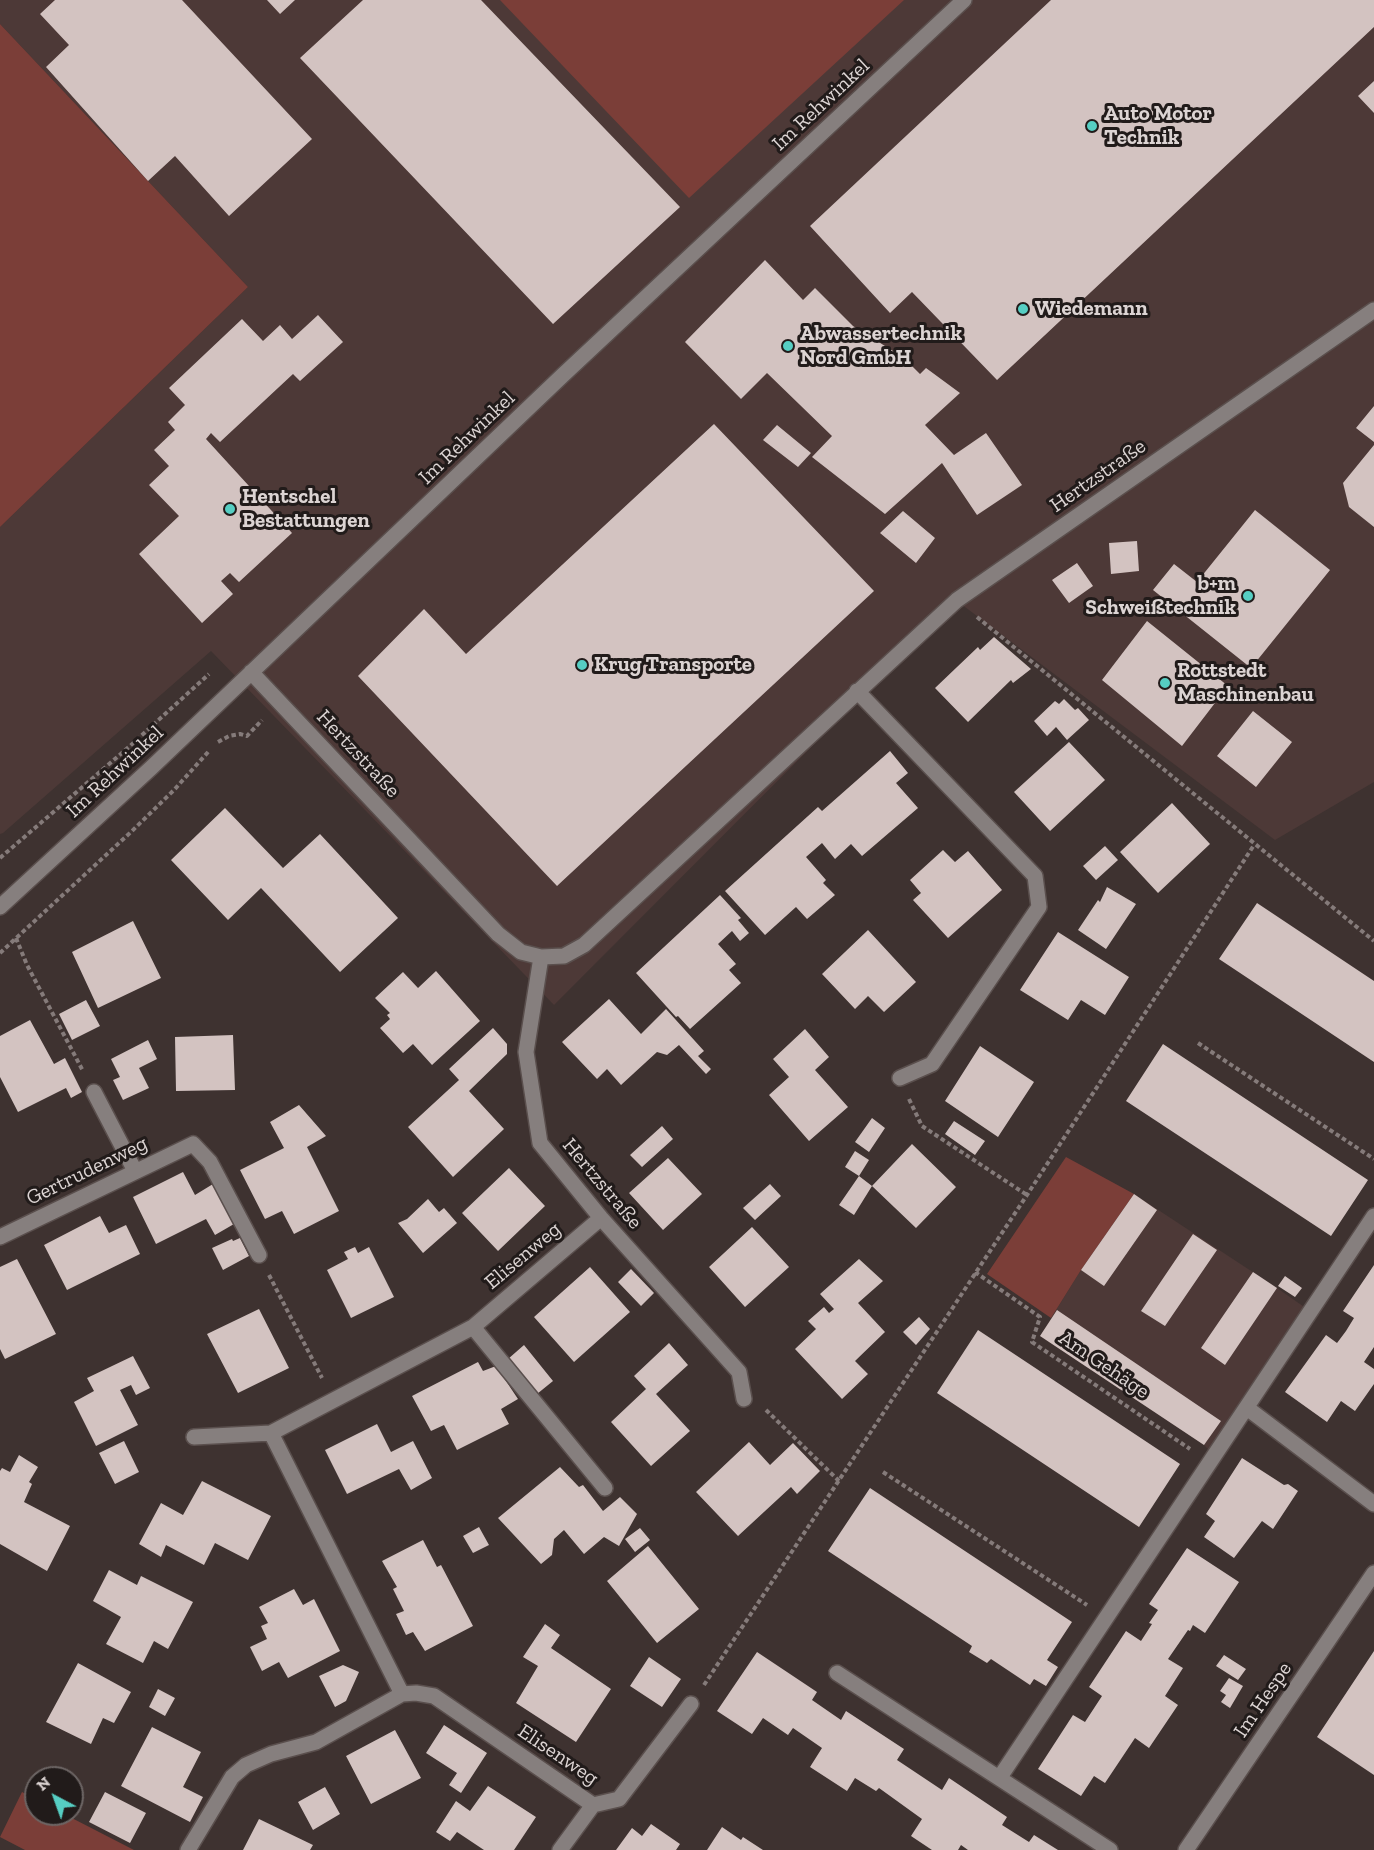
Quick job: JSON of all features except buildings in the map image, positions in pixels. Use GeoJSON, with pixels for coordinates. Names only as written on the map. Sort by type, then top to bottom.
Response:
{"type":"FeatureCollection","features":[{"type":"Feature","properties":{"kind":"street","name":"Im Rehwinkel"},"geometry":{"type":"LineString","coordinates":[[0,908],[964,0]]}},
{"type":"Feature","properties":{"kind":"street","name":"Hertzstraße"},"geometry":{"type":"LineString","coordinates":[[251,672],[498,934],[521,952],[541,957],[564,956],[584,945],[957,600],[1374,310]]}},
{"type":"Feature","properties":{"kind":"street"},"geometry":{"type":"LineString","coordinates":[[857,691],[1035,876],[1039,907],[932,1064],[900,1077]]}},
{"type":"Feature","properties":{"kind":"street","name":"Hertzstraße"},"geometry":{"type":"LineString","coordinates":[[541,957],[526,1052],[540,1143],[601,1218],[740,1372],[744,1399]]}},
{"type":"Feature","properties":{"kind":"street"},"geometry":{"type":"LineString","coordinates":[[94,1092],[135,1171]]}},
{"type":"Feature","properties":{"kind":"street","name":"Gertrudenweg"},"geometry":{"type":"LineString","coordinates":[[0,1238],[194,1144],[210,1162],[259,1255]]}},
{"type":"Feature","properties":{"kind":"street"},"geometry":{"type":"LineString","coordinates":[[1000,1777],[1374,1216]]}},
{"type":"Feature","properties":{"kind":"street","name":"Elisenweg"},"geometry":{"type":"LineString","coordinates":[[194,1437],[271,1433],[472,1327],[601,1218]]}},
{"type":"Feature","properties":{"kind":"street"},"geometry":{"type":"LineString","coordinates":[[472,1327],[605,1488]]}},
{"type":"Feature","properties":{"kind":"street"},"geometry":{"type":"LineString","coordinates":[[1247,1408],[1374,1504]]}},
{"type":"Feature","properties":{"kind":"street"},"geometry":{"type":"LineString","coordinates":[[188,1850],[232,1777],[246,1766],[271,1754],[316,1742],[402,1694],[271,1433]]}},
{"type":"Feature","properties":{"kind":"street","name":"Im Hespe"},"geometry":{"type":"LineString","coordinates":[[1186,1850],[1374,1573]]}},
{"type":"Feature","properties":{"kind":"street"},"geometry":{"type":"LineString","coordinates":[[837,1673],[1110,1850]]}},
{"type":"Feature","properties":{"kind":"street","name":"Elisenweg"},"geometry":{"type":"LineString","coordinates":[[402,1694],[416,1693],[434,1696],[593,1805],[619,1799],[691,1704]]}},
{"type":"Feature","properties":{"kind":"street"},"geometry":{"type":"LineString","coordinates":[[560,1850],[593,1805]]}},
{"type":"Feature","properties":{"kind":"path"},"geometry":{"type":"LineString","coordinates":[[957,600],[1374,941]]}},
{"type":"Feature","properties":{"kind":"path"},"geometry":{"type":"LineString","coordinates":[[0,858],[130,746],[217,667]]}},
{"type":"Feature","properties":{"kind":"path"},"geometry":{"type":"LineString","coordinates":[[216,742],[229,736],[247,736],[280,703]]}},
{"type":"Feature","properties":{"kind":"path"},"geometry":{"type":"LineString","coordinates":[[0,953],[141,823],[209,750]]}},
{"type":"Feature","properties":{"kind":"path"},"geometry":{"type":"LineString","coordinates":[[691,1704],[1027,1195],[1254,845]]}},
{"type":"Feature","properties":{"kind":"path"},"geometry":{"type":"LineString","coordinates":[[16,938],[27,965],[94,1092]]}},
{"type":"Feature","properties":{"kind":"path"},"geometry":{"type":"LineString","coordinates":[[1198,1043],[1374,1159]]}},
{"type":"Feature","properties":{"kind":"path"},"geometry":{"type":"LineString","coordinates":[[900,1077],[922,1126],[1027,1195]]}},
{"type":"Feature","properties":{"kind":"path"},"geometry":{"type":"LineString","coordinates":[[259,1255],[333,1400]]}},
{"type":"Feature","properties":{"kind":"path","name":"Am Gehäge"},"geometry":{"type":"LineString","coordinates":[[975,1272],[1040,1317],[1032,1342],[1210,1462]]}},
{"type":"Feature","properties":{"kind":"path"},"geometry":{"type":"LineString","coordinates":[[744,1399],[768,1412],[838,1481]]}},
{"type":"Feature","properties":{"kind":"path"},"geometry":{"type":"LineString","coordinates":[[883,1472],[1105,1617]]}},
{"type":"Feature","properties":{"kind":"shaded area"},"geometry":{"type":"Polygon","coordinates":[[[0,0],[1374,0],[1374,782],[1275,840],[957,601],[554,1005],[211,651],[0,834],[0,527],[248,287],[0,24],[0,0]]]}},
{"type":"Feature","properties":{"kind":"shaded area"},"geometry":{"type":"Polygon","coordinates":[[[500,0],[904,0],[689,198],[500,0]]]}},
{"type":"Feature","properties":{"kind":"shaded area"},"geometry":{"type":"Polygon","coordinates":[[[0,24],[248,287],[0,527],[0,24]]]}},
{"type":"Feature","properties":{"kind":"shaded area"},"geometry":{"type":"Polygon","coordinates":[[[1066,1157],[1134,1194],[1051,1318],[987,1274],[1066,1157]]]}},
{"type":"Feature","properties":{"kind":"shaded area"},"geometry":{"type":"Polygon","coordinates":[[[1134,1194],[1310,1311],[1214,1455],[1204,1445],[1040,1336],[1081,1270],[1134,1194]]]}},
{"type":"Feature","properties":{"kind":"shaded area"},"geometry":{"type":"Polygon","coordinates":[[[22,1792],[24,1793],[24,1826],[84,1824],[134,1850],[25,1850],[0,1837],[22,1792]]]}},
{"type":"Feature","properties":{"kind":"place","name":"Auto Motor Technik"},"geometry":{"type":"Point","coordinates":[1092,126]}},
{"type":"Feature","properties":{"kind":"place","name":"Wiedemann"},"geometry":{"type":"Point","coordinates":[1023,309]}},
{"type":"Feature","properties":{"kind":"place","name":"Abwassertechnik Nord GmbH"},"geometry":{"type":"Point","coordinates":[788,346]}},
{"type":"Feature","properties":{"kind":"place","name":"Hentschel Bestattungen"},"geometry":{"type":"Point","coordinates":[230,509]}},
{"type":"Feature","properties":{"kind":"place","name":"b+m Schweißtechnik"},"geometry":{"type":"Point","coordinates":[1248,596]}},
{"type":"Feature","properties":{"kind":"place","name":"Krug Transporte"},"geometry":{"type":"Point","coordinates":[582,665]}},
{"type":"Feature","properties":{"kind":"place","name":"Rottstedt Maschinenbau"},"geometry":{"type":"Point","coordinates":[1165,683]}}]}
